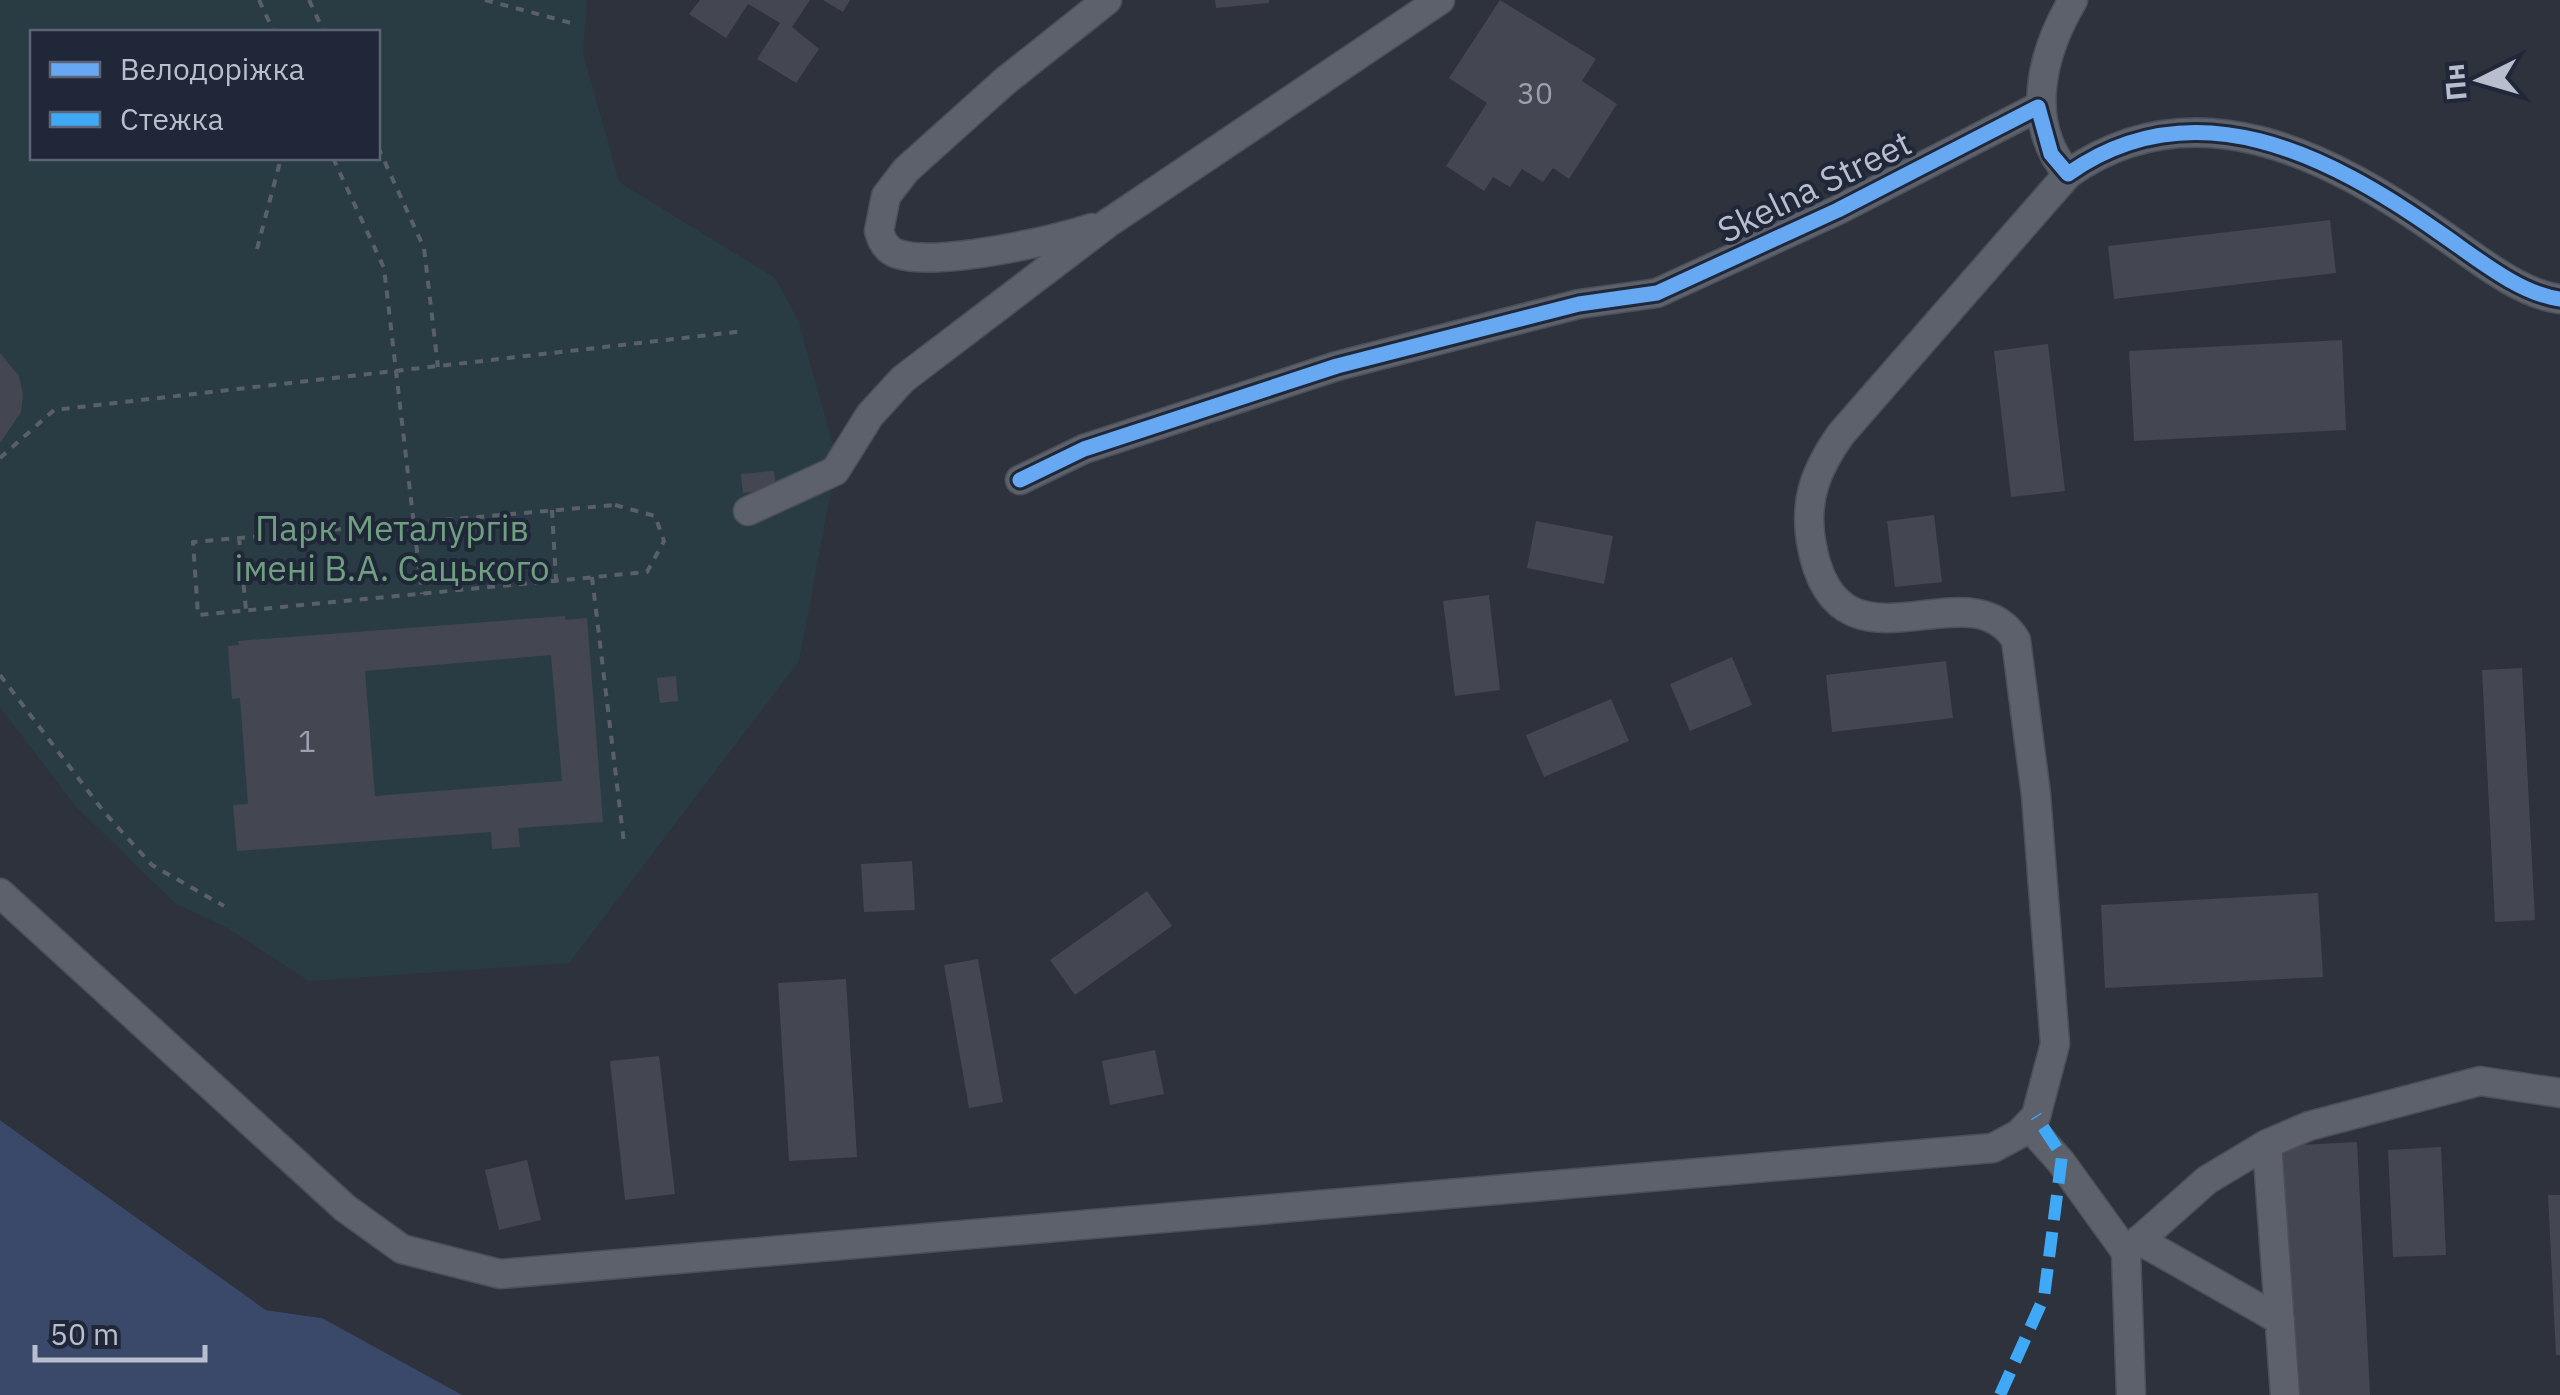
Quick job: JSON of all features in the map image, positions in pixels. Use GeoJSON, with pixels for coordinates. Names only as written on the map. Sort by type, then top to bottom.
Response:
{"type":"FeatureCollection","features":[{"type":"Feature","properties":{"kind":"street"},"geometry":{"type":"LineString","coordinates":[[1108,0],[1004,82],[906,170],[886,196],[879,231],[890,250],[901,256],[933,256],[1047,242],[1108,223]]}},
{"type":"Feature","properties":{"kind":"street"},"geometry":{"type":"LineString","coordinates":[[748,511],[835,471],[870,415],[903,379],[1108,223],[1440,0]]}},
{"type":"Feature","properties":{"kind":"street"},"geometry":{"type":"LineString","coordinates":[[2068,174],[2051,154],[2038,108],[2058,26],[2073,0]]}},
{"type":"Feature","properties":{"kind":"street","name":"Skelna Street"},"geometry":{"type":"LineString","coordinates":[[1020,480],[1100,444],[1336,366],[1579,304],[1657,294],[1822,218],[2038,108]]}},
{"type":"Feature","properties":{"kind":"street"},"geometry":{"type":"LineString","coordinates":[[0,893],[345,1208],[402,1249],[500,1274],[1993,1148],[2028,1125],[2049,1080],[2055,1044],[2036,795],[2016,640],[2008,626],[1983,613],[1872,620],[1842,605],[1817,568],[1809,508],[1820,464],[1841,434],[2068,174],[2100,151],[2156,135],[2202,129],[2255,140],[2344,171],[2499,271],[2544,296],[2560,299]]}},
{"type":"Feature","properties":{"kind":"street"},"geometry":{"type":"LineString","coordinates":[[2130,1395],[2132,1246],[2207,1180],[2267,1144],[2309,1126],[2480,1081],[2560,1093]]}},
{"type":"Feature","properties":{"kind":"street"},"geometry":{"type":"LineString","coordinates":[[2028,1125],[2132,1246],[2280,1320]]}},
{"type":"Feature","properties":{"kind":"street"},"geometry":{"type":"LineString","coordinates":[[2267,1144],[2284,1395]]}},
{"type":"Feature","properties":{"kind":"path"},"geometry":{"type":"LineString","coordinates":[[259,0],[273,30]]}},
{"type":"Feature","properties":{"kind":"path"},"geometry":{"type":"LineString","coordinates":[[309,0],[323,30]]}},
{"type":"Feature","properties":{"kind":"path"},"geometry":{"type":"LineString","coordinates":[[485,0],[575,24]]}},
{"type":"Feature","properties":{"kind":"path"},"geometry":{"type":"LineString","coordinates":[[380,151],[424,248],[438,368]]}},
{"type":"Feature","properties":{"kind":"path"},"geometry":{"type":"LineString","coordinates":[[257,249],[280,160]]}},
{"type":"Feature","properties":{"kind":"path"},"geometry":{"type":"LineString","coordinates":[[334,160],[382,260],[422,594]]}},
{"type":"Feature","properties":{"kind":"path"},"geometry":{"type":"LineString","coordinates":[[0,458],[54,410],[744,331]]}},
{"type":"Feature","properties":{"kind":"path"},"geometry":{"type":"LineString","coordinates":[[615,504],[655,516],[664,542],[647,572],[198,615],[193,542],[414,521],[615,504]]}},
{"type":"Feature","properties":{"kind":"path"},"geometry":{"type":"LineString","coordinates":[[552,510],[556,580]]}},
{"type":"Feature","properties":{"kind":"path"},"geometry":{"type":"LineString","coordinates":[[239,538],[246,610]]}},
{"type":"Feature","properties":{"kind":"path"},"geometry":{"type":"LineString","coordinates":[[592,577],[624,844]]}},
{"type":"Feature","properties":{"kind":"path"},"geometry":{"type":"LineString","coordinates":[[0,675],[104,812],[152,864],[224,906]]}},
{"type":"Feature","properties":{"kind":"green space","name":"Парк Металургів імені В.А. Сацького"},"geometry":{"type":"Polygon","coordinates":[[[0,0],[587,0],[583,54],[619,182],[775,278],[798,320],[837,459],[799,661],[569,963],[309,981],[226,927],[176,904],[77,808],[0,707],[0,0]]]}},
{"type":"Feature","properties":{"kind":"water"},"geometry":{"type":"Polygon","coordinates":[[[0,1120],[266,1310],[322,1318],[462,1395],[0,1395],[0,1120]]]}},
{"type":"Feature","properties":{"kind":"pier"},"geometry":{"type":"Polygon","coordinates":[[[0,1115],[268,1305],[325,1314],[322,1318],[266,1310],[0,1120],[0,1115]]]}},
{"type":"Feature","properties":{"kind":"building"},"geometry":{"type":"Polygon","coordinates":[[[700,0],[810,0],[792,27],[819,49],[796,83],[757,59],[780,23],[748,4],[726,38],[689,14],[700,0]]]}},
{"type":"Feature","properties":{"kind":"building"},"geometry":{"type":"Polygon","coordinates":[[[823,0],[850,0],[843,12],[823,0]]]}},
{"type":"Feature","properties":{"kind":"building"},"geometry":{"type":"Polygon","coordinates":[[[1215,0],[1269,0],[1269,3],[1216,8],[1215,0]]]}},
{"type":"Feature","properties":{"kind":"building"},"geometry":{"type":"Polygon","coordinates":[[[1500,0],[1596,59],[1582,81],[1617,104],[1569,179],[1553,168],[1543,182],[1522,169],[1510,187],[1493,177],[1484,191],[1446,166],[1487,103],[1449,78],[1500,0]]]}},
{"type":"Feature","properties":{"kind":"building"},"geometry":{"type":"Polygon","coordinates":[[[2330,220],[2336,273],[2114,299],[2108,246],[2330,220]]]}},
{"type":"Feature","properties":{"kind":"building"},"geometry":{"type":"Polygon","coordinates":[[[2342,340],[2346,430],[2134,441],[2129,351],[2342,340]]]}},
{"type":"Feature","properties":{"kind":"building"},"geometry":{"type":"Polygon","coordinates":[[[2048,344],[2065,491],[2011,497],[1994,351],[2048,344]]]}},
{"type":"Feature","properties":{"kind":"building"},"geometry":{"type":"Polygon","coordinates":[[[0,353],[19,376],[23,394],[21,412],[0,443],[0,353]]]}},
{"type":"Feature","properties":{"kind":"building"},"geometry":{"type":"Polygon","coordinates":[[[774,471],[776,489],[743,493],[741,474],[774,471]]]}},
{"type":"Feature","properties":{"kind":"building"},"geometry":{"type":"Polygon","coordinates":[[[1934,515],[1942,582],[1895,587],[1887,521],[1934,515]]]}},
{"type":"Feature","properties":{"kind":"building"},"geometry":{"type":"Polygon","coordinates":[[[1536,521],[1613,536],[1604,584],[1527,568],[1536,521]]]}},
{"type":"Feature","properties":{"kind":"building"},"geometry":{"type":"Polygon","coordinates":[[[1489,595],[1500,690],[1455,696],[1443,601],[1489,595]]]}},
{"type":"Feature","properties":{"kind":"building"},"geometry":{"type":"Polygon","coordinates":[[[565,616],[565,620],[587,618],[603,822],[518,828],[520,847],[492,849],[491,832],[237,851],[233,805],[248,804],[240,698],[232,699],[228,646],[239,645],[238,641],[565,616]],[[551,655],[365,671],[375,796],[562,781],[551,655]]]}},
{"type":"Feature","properties":{"kind":"building"},"geometry":{"type":"Polygon","coordinates":[[[1732,657],[1752,705],[1690,731],[1670,684],[1732,657]]]}},
{"type":"Feature","properties":{"kind":"building"},"geometry":{"type":"Polygon","coordinates":[[[1946,661],[1953,718],[1832,732],[1826,675],[1946,661]]]}},
{"type":"Feature","properties":{"kind":"building"},"geometry":{"type":"Polygon","coordinates":[[[2522,668],[2535,920],[2495,922],[2482,670],[2522,668]]]}},
{"type":"Feature","properties":{"kind":"building"},"geometry":{"type":"Polygon","coordinates":[[[676,676],[678,701],[660,703],[657,678],[676,676]]]}},
{"type":"Feature","properties":{"kind":"building"},"geometry":{"type":"Polygon","coordinates":[[[1611,699],[1629,741],[1544,777],[1526,735],[1611,699]]]}},
{"type":"Feature","properties":{"kind":"building"},"geometry":{"type":"Polygon","coordinates":[[[912,861],[915,910],[864,912],[861,864],[912,861]]]}},
{"type":"Feature","properties":{"kind":"building"},"geometry":{"type":"Polygon","coordinates":[[[1147,891],[1172,926],[1075,995],[1050,960],[1147,891]]]}},
{"type":"Feature","properties":{"kind":"building"},"geometry":{"type":"Polygon","coordinates":[[[2318,893],[2323,977],[2105,988],[2101,905],[2318,893]]]}},
{"type":"Feature","properties":{"kind":"building"},"geometry":{"type":"Polygon","coordinates":[[[978,959],[1003,1102],[969,1108],[944,965],[978,959]]]}},
{"type":"Feature","properties":{"kind":"building"},"geometry":{"type":"Polygon","coordinates":[[[846,979],[857,1157],[789,1161],[778,983],[846,979]]]}},
{"type":"Feature","properties":{"kind":"building"},"geometry":{"type":"Polygon","coordinates":[[[1155,1050],[1164,1094],[1110,1105],[1102,1061],[1155,1050]]]}},
{"type":"Feature","properties":{"kind":"building"},"geometry":{"type":"Polygon","coordinates":[[[659,1056],[675,1194],[625,1200],[610,1061],[659,1056]]]}},
{"type":"Feature","properties":{"kind":"building"},"geometry":{"type":"Polygon","coordinates":[[[2357,1142],[2370,1395],[2292,1395],[2279,1146],[2357,1142]]]}},
{"type":"Feature","properties":{"kind":"building"},"geometry":{"type":"Polygon","coordinates":[[[2441,1147],[2446,1255],[2393,1257],[2388,1150],[2441,1147]]]}},
{"type":"Feature","properties":{"kind":"building"},"geometry":{"type":"Polygon","coordinates":[[[527,1160],[541,1220],[499,1230],[485,1170],[527,1160]]]}},
{"type":"Feature","properties":{"kind":"building"},"geometry":{"type":"Polygon","coordinates":[[[2548,1195],[2560,1195],[2560,1355],[2556,1355],[2548,1195]]]}},
{"type":"Feature","properties":{"kind":"marked path"},"geometry":{"type":"LineString","coordinates":[[2000,1395],[2044,1297],[2062,1156],[2036,1116]]}},
{"type":"Feature","properties":{"kind":"cycle path"},"geometry":{"type":"LineString","coordinates":[[1020,480],[1084,449],[1337,366],[1579,304],[1657,293],[1838,210],[2038,107],[2051,154],[2068,174],[2116,148],[2164,135],[2212,133],[2260,141],[2353,178],[2513,282],[2560,299]]}}]}
